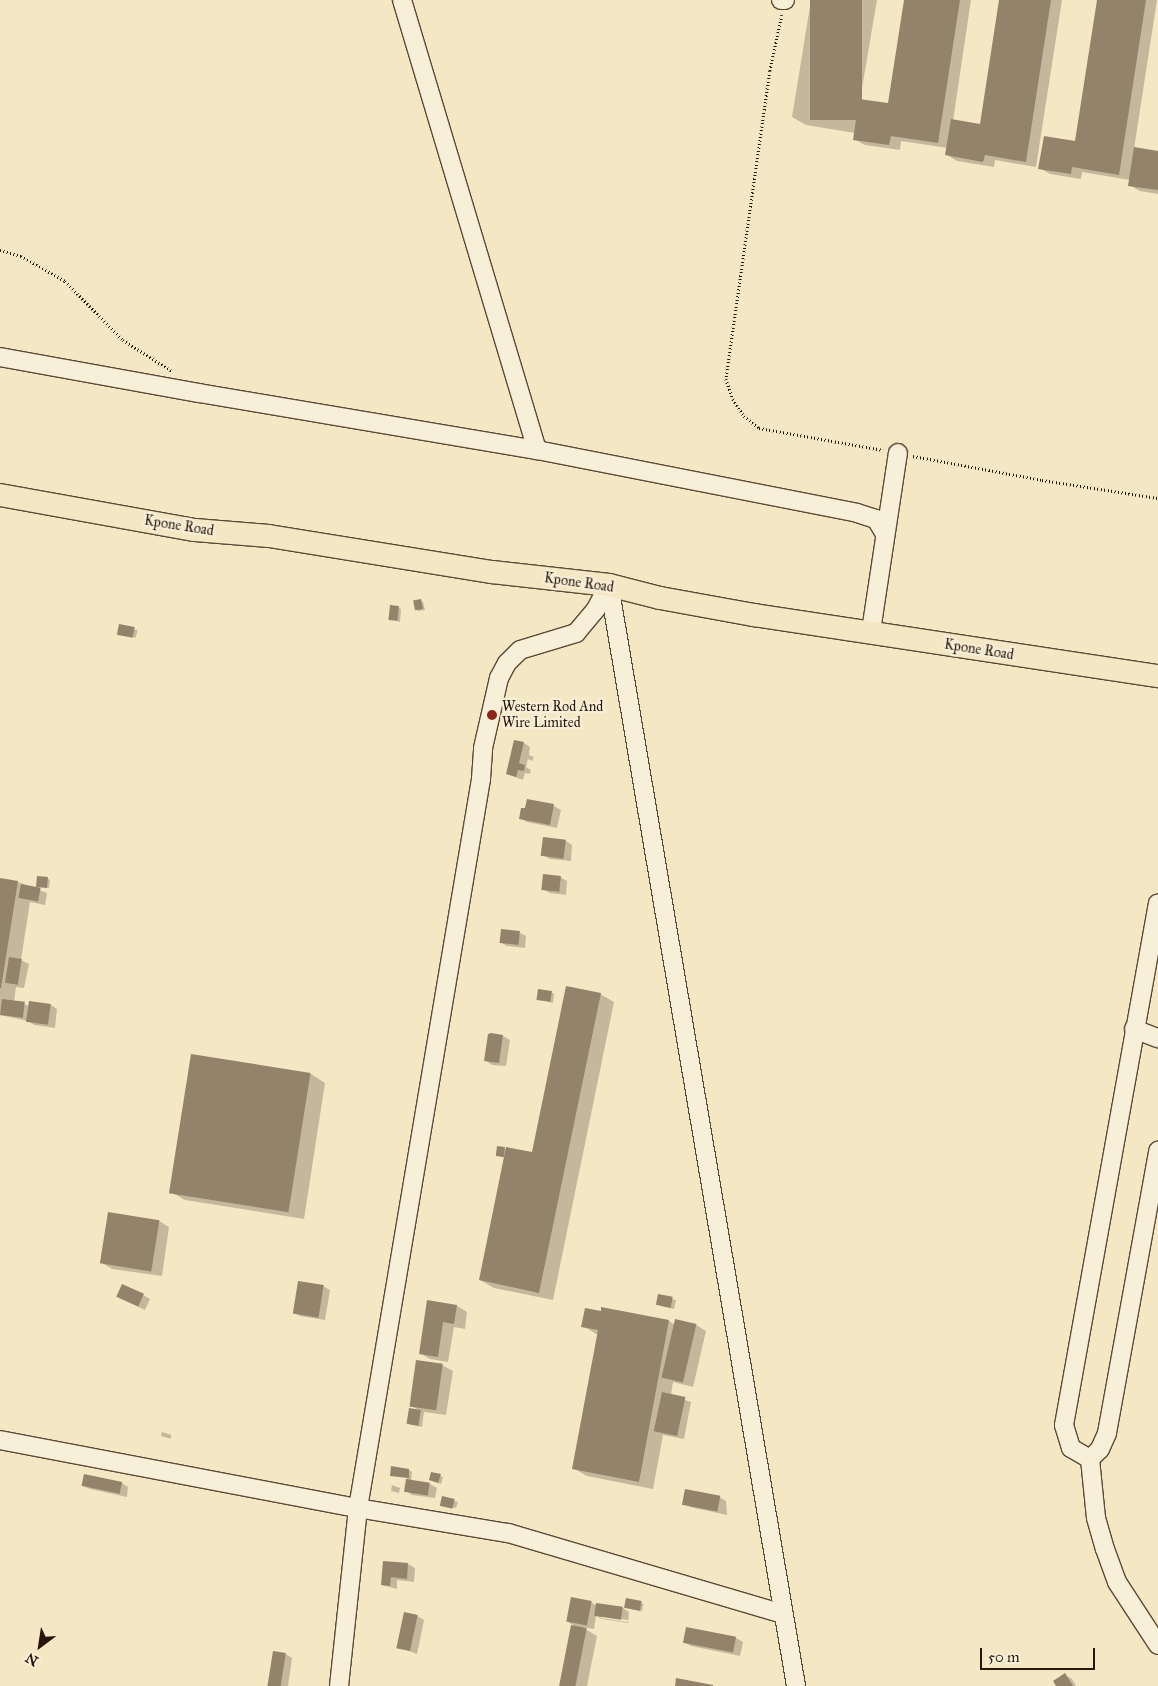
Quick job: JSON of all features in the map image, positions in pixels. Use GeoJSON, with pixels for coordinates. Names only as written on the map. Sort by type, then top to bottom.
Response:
{"type":"FeatureCollection","features":[{"type":"Feature","properties":{"kind":"main road","name":"Kpone Road"},"geometry":{"type":"LineString","coordinates":[[0,496],[195,530],[269,536],[492,572],[609,585],[711,608],[1158,676]]}},
{"type":"Feature","properties":{"kind":"street"},"geometry":{"type":"LineString","coordinates":[[402,0],[537,450]]}},
{"type":"Feature","properties":{"kind":"street"},"geometry":{"type":"LineString","coordinates":[[0,357],[537,450],[857,513],[876,519],[885,534]]}},
{"type":"Feature","properties":{"kind":"street"},"geometry":{"type":"LineString","coordinates":[[871,631],[898,453]]}},
{"type":"Feature","properties":{"kind":"street"},"geometry":{"type":"LineString","coordinates":[[339,1686],[358,1508],[481,779],[483,748],[499,678],[507,663],[520,650],[576,633],[596,609],[609,585]]}},
{"type":"Feature","properties":{"kind":"street"},"geometry":{"type":"LineString","coordinates":[[609,585],[796,1686]]}},
{"type":"Feature","properties":{"kind":"street"},"geometry":{"type":"LineString","coordinates":[[1090,1459],[1071,1448],[1064,1426],[1158,903]]}},
{"type":"Feature","properties":{"kind":"street"},"geometry":{"type":"LineString","coordinates":[[1134,1029],[1158,1038]]}},
{"type":"Feature","properties":{"kind":"street"},"geometry":{"type":"LineString","coordinates":[[1158,1151],[1107,1433],[1100,1448],[1090,1459],[1096,1518],[1117,1582],[1158,1645]]}},
{"type":"Feature","properties":{"kind":"street"},"geometry":{"type":"LineString","coordinates":[[0,1440],[358,1508],[508,1533],[784,1614]]}},
{"type":"Feature","properties":{"kind":"path"},"geometry":{"type":"LineString","coordinates":[[785,0],[770,71],[726,379],[733,399],[744,416],[759,428],[1042,480],[1158,498]]}},
{"type":"Feature","properties":{"kind":"path"},"geometry":{"type":"LineString","coordinates":[[0,250],[21,256],[65,281],[122,340],[174,372]]}},
{"type":"Feature","properties":{"kind":"building"},"geometry":{"type":"Polygon","coordinates":[[[810,0],[862,0],[862,120],[810,120],[810,0]]]}},
{"type":"Feature","properties":{"kind":"building"},"geometry":{"type":"Polygon","coordinates":[[[904,0],[960,0],[938,143],[891,136],[889,145],[853,140],[859,99],[888,103],[904,0]]]}},
{"type":"Feature","properties":{"kind":"building"},"geometry":{"type":"Polygon","coordinates":[[[999,0],[1051,0],[1026,162],[985,155],[983,162],[945,155],[951,119],[980,124],[999,0]]]}},
{"type":"Feature","properties":{"kind":"building"},"geometry":{"type":"Polygon","coordinates":[[[1097,0],[1146,0],[1119,175],[1072,167],[1071,174],[1038,169],[1044,136],[1075,141],[1097,0]]]}},
{"type":"Feature","properties":{"kind":"building"},"geometry":{"type":"Polygon","coordinates":[[[1134,147],[1158,151],[1158,190],[1128,186],[1134,147]]]}},
{"type":"Feature","properties":{"kind":"building"},"geometry":{"type":"Polygon","coordinates":[[[421,599],[423,609],[415,610],[413,601],[421,599]]]}},
{"type":"Feature","properties":{"kind":"building"},"geometry":{"type":"Polygon","coordinates":[[[390,605],[399,606],[397,621],[388,620],[390,605]]]}},
{"type":"Feature","properties":{"kind":"building"},"geometry":{"type":"Polygon","coordinates":[[[119,624],[135,627],[133,638],[117,635],[119,624]]]}},
{"type":"Feature","properties":{"kind":"building"},"geometry":{"type":"Polygon","coordinates":[[[514,740],[524,742],[519,763],[525,765],[524,771],[518,770],[516,777],[506,774],[514,740]]]}},
{"type":"Feature","properties":{"kind":"building"},"geometry":{"type":"Polygon","coordinates":[[[527,799],[554,804],[550,825],[519,819],[521,808],[525,808],[527,799]]]}},
{"type":"Feature","properties":{"kind":"building"},"geometry":{"type":"Polygon","coordinates":[[[543,837],[566,840],[564,859],[541,856],[543,837]]]}},
{"type":"Feature","properties":{"kind":"building"},"geometry":{"type":"Polygon","coordinates":[[[543,874],[561,876],[559,892],[541,890],[543,874]]]}},
{"type":"Feature","properties":{"kind":"building"},"geometry":{"type":"Polygon","coordinates":[[[37,876],[48,877],[47,888],[36,887],[37,876]]]}},
{"type":"Feature","properties":{"kind":"building"},"geometry":{"type":"Polygon","coordinates":[[[0,878],[18,881],[1,988],[0,988],[0,878]]]}},
{"type":"Feature","properties":{"kind":"building"},"geometry":{"type":"Polygon","coordinates":[[[21,884],[41,888],[38,902],[18,898],[21,884]]]}},
{"type":"Feature","properties":{"kind":"building"},"geometry":{"type":"Polygon","coordinates":[[[501,929],[520,931],[518,945],[500,943],[501,929]]]}},
{"type":"Feature","properties":{"kind":"building"},"geometry":{"type":"Polygon","coordinates":[[[9,957],[22,959],[18,985],[5,983],[9,957]]]}},
{"type":"Feature","properties":{"kind":"building"},"geometry":{"type":"Polygon","coordinates":[[[566,986],[601,993],[539,1293],[479,1280],[506,1147],[532,1152],[566,986]]]}},
{"type":"Feature","properties":{"kind":"building"},"geometry":{"type":"Polygon","coordinates":[[[538,989],[552,991],[550,1002],[536,1000],[538,989]]]}},
{"type":"Feature","properties":{"kind":"building"},"geometry":{"type":"Polygon","coordinates":[[[2,999],[25,1002],[23,1018],[0,1015],[2,999]]]}},
{"type":"Feature","properties":{"kind":"building"},"geometry":{"type":"Polygon","coordinates":[[[29,1001],[51,1004],[48,1025],[26,1022],[29,1001]]]}},
{"type":"Feature","properties":{"kind":"building"},"geometry":{"type":"Polygon","coordinates":[[[488,1034],[503,1035],[499,1063],[484,1061],[488,1034]]]}},
{"type":"Feature","properties":{"kind":"building"},"geometry":{"type":"Polygon","coordinates":[[[191,1054],[311,1073],[288,1212],[169,1193],[191,1054]]]}},
{"type":"Feature","properties":{"kind":"building"},"geometry":{"type":"Polygon","coordinates":[[[497,1146],[505,1147],[504,1157],[496,1156],[497,1146]]]}},
{"type":"Feature","properties":{"kind":"building"},"geometry":{"type":"Polygon","coordinates":[[[108,1212],[159,1220],[151,1271],[100,1263],[108,1212]]]}},
{"type":"Feature","properties":{"kind":"building"},"geometry":{"type":"Polygon","coordinates":[[[298,1281],[324,1285],[319,1318],[293,1314],[298,1281]]]}},
{"type":"Feature","properties":{"kind":"building"},"geometry":{"type":"Polygon","coordinates":[[[122,1284],[144,1294],[138,1307],[116,1297],[122,1284]]]}},
{"type":"Feature","properties":{"kind":"building"},"geometry":{"type":"Polygon","coordinates":[[[658,1294],[673,1297],[671,1308],[656,1305],[658,1294]]]}},
{"type":"Feature","properties":{"kind":"building"},"geometry":{"type":"Polygon","coordinates":[[[427,1300],[457,1305],[454,1324],[443,1322],[438,1357],[419,1354],[427,1300]]]}},
{"type":"Feature","properties":{"kind":"building"},"geometry":{"type":"Polygon","coordinates":[[[601,1307],[669,1320],[639,1482],[572,1469],[598,1330],[581,1327],[585,1308],[601,1311],[601,1307]]]}},
{"type":"Feature","properties":{"kind":"building"},"geometry":{"type":"Polygon","coordinates":[[[675,1319],[696,1324],[683,1382],[662,1377],[675,1319]]]}},
{"type":"Feature","properties":{"kind":"building"},"geometry":{"type":"Polygon","coordinates":[[[416,1360],[443,1364],[436,1410],[409,1407],[416,1360]]]}},
{"type":"Feature","properties":{"kind":"building"},"geometry":{"type":"Polygon","coordinates":[[[662,1392],[685,1397],[677,1436],[654,1431],[662,1392]]]}},
{"type":"Feature","properties":{"kind":"building"},"geometry":{"type":"Polygon","coordinates":[[[409,1408],[421,1410],[418,1426],[406,1424],[409,1408]]]}},
{"type":"Feature","properties":{"kind":"building"},"geometry":{"type":"Polygon","coordinates":[[[391,1466],[409,1469],[409,1478],[390,1476],[391,1466]]]}},
{"type":"Feature","properties":{"kind":"building"},"geometry":{"type":"Polygon","coordinates":[[[431,1472],[441,1474],[438,1483],[429,1480],[431,1472]]]}},
{"type":"Feature","properties":{"kind":"building"},"geometry":{"type":"Polygon","coordinates":[[[84,1474],[122,1482],[120,1494],[82,1486],[84,1474]]]}},
{"type":"Feature","properties":{"kind":"building"},"geometry":{"type":"Polygon","coordinates":[[[406,1479],[430,1483],[428,1496],[404,1492],[406,1479]]]}},
{"type":"Feature","properties":{"kind":"building"},"geometry":{"type":"Polygon","coordinates":[[[685,1489],[720,1496],[717,1512],[682,1505],[685,1489]]]}},
{"type":"Feature","properties":{"kind":"building"},"geometry":{"type":"Polygon","coordinates":[[[442,1496],[455,1499],[452,1509],[440,1506],[442,1496]]]}},
{"type":"Feature","properties":{"kind":"building"},"geometry":{"type":"Polygon","coordinates":[[[383,1561],[408,1563],[407,1579],[391,1577],[390,1586],[381,1585],[383,1561]]]}},
{"type":"Feature","properties":{"kind":"building"},"geometry":{"type":"Polygon","coordinates":[[[571,1597],[592,1601],[587,1626],[566,1622],[571,1597]]]}},
{"type":"Feature","properties":{"kind":"building"},"geometry":{"type":"Polygon","coordinates":[[[626,1598],[642,1601],[640,1611],[624,1608],[626,1598]]]}},
{"type":"Feature","properties":{"kind":"building"},"geometry":{"type":"Polygon","coordinates":[[[596,1603],[623,1607],[621,1620],[594,1616],[596,1603]]]}},
{"type":"Feature","properties":{"kind":"building"},"geometry":{"type":"Polygon","coordinates":[[[404,1612],[418,1615],[410,1651],[396,1648],[404,1612]]]}},
{"type":"Feature","properties":{"kind":"building"},"geometry":{"type":"Polygon","coordinates":[[[571,1625],[587,1628],[575,1686],[559,1686],[571,1625]]]}},
{"type":"Feature","properties":{"kind":"building"},"geometry":{"type":"Polygon","coordinates":[[[686,1627],[736,1637],[733,1652],[683,1643],[686,1627]]]}},
{"type":"Feature","properties":{"kind":"building"},"geometry":{"type":"Polygon","coordinates":[[[273,1651],[286,1653],[281,1686],[267,1686],[273,1651]]]}},
{"type":"Feature","properties":{"kind":"building"},"geometry":{"type":"Polygon","coordinates":[[[1065,1673],[1073,1686],[1056,1686],[1053,1681],[1065,1673]]]}},
{"type":"Feature","properties":{"kind":"building"},"geometry":{"type":"Polygon","coordinates":[[[676,1678],[713,1685],[713,1686],[675,1686],[676,1678]]]}},
{"type":"Feature","properties":{"kind":"place","name":"Western Rod And Wire Limited"},"geometry":{"type":"Point","coordinates":[492,715]}}]}
